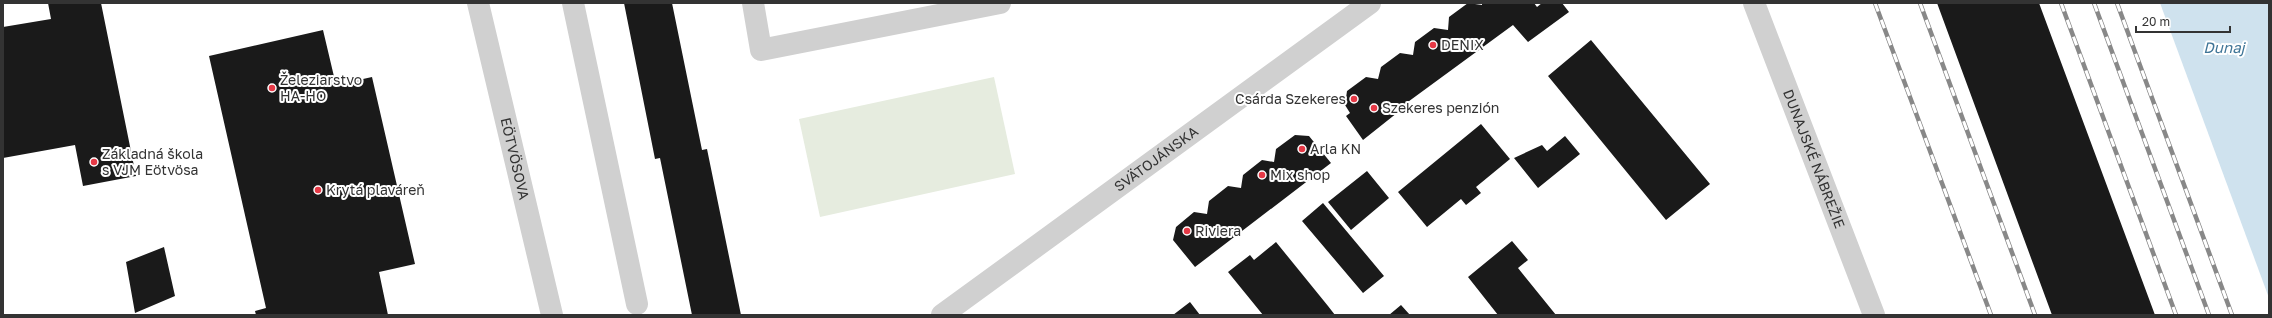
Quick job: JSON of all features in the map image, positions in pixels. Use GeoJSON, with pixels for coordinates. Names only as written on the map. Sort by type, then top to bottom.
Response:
{"type":"FeatureCollection","features":[{"type":"Feature","properties":{"kind":"street","name":"EÖTVÖSOVA"},"geometry":{"type":"LineString","coordinates":[[478,3],[552,315]]}},
{"type":"Feature","properties":{"kind":"street"},"geometry":{"type":"LineString","coordinates":[[573,3],[637,304]]}},
{"type":"Feature","properties":{"kind":"street"},"geometry":{"type":"LineString","coordinates":[[753,3],[761,50],[1000,3]]}},
{"type":"Feature","properties":{"kind":"street","name":"SVÄTOJÁNSKA"},"geometry":{"type":"LineString","coordinates":[[942,315],[1370,3]]}},
{"type":"Feature","properties":{"kind":"street","name":"DUNAJSKÉ NÁBREŽIE"},"geometry":{"type":"LineString","coordinates":[[1754,3],[1874,315]]}},
{"type":"Feature","properties":{"kind":"shaded area"},"geometry":{"type":"Polygon","coordinates":[[[994,77],[1015,174],[820,217],[799,119],[994,77]]]}},
{"type":"Feature","properties":{"kind":"water","name":"Dunaj"},"geometry":{"type":"Polygon","coordinates":[[[2160,3],[2269,3],[2269,298],[2160,3]]]}},
{"type":"Feature","properties":{"kind":"building"},"geometry":{"type":"Polygon","coordinates":[[[48,3],[101,3],[136,176],[83,186],[75,145],[3,158],[3,27],[51,19],[48,3]]]}},
{"type":"Feature","properties":{"kind":"building"},"geometry":{"type":"Polygon","coordinates":[[[624,3],[672,3],[702,150],[707,149],[741,315],[692,315],[660,158],[655,159],[624,3]]]}},
{"type":"Feature","properties":{"kind":"building"},"geometry":{"type":"Polygon","coordinates":[[[1468,3],[1482,5],[1482,3],[1534,3],[1537,7],[1542,3],[1562,3],[1569,12],[1528,42],[1513,25],[1401,107],[1402,109],[1363,140],[1346,116],[1350,113],[1345,105],[1347,91],[1366,77],[1378,79],[1381,67],[1400,53],[1413,55],[1415,42],[1434,28],[1448,30],[1449,17],[1468,3]]]}},
{"type":"Feature","properties":{"kind":"building"},"geometry":{"type":"Polygon","coordinates":[[[1937,3],[2039,3],[2155,315],[2052,315],[1937,3]]]}},
{"type":"Feature","properties":{"kind":"building","name":"Krytá plaváreň"},"geometry":{"type":"Polygon","coordinates":[[[323,30],[336,85],[372,77],[415,264],[379,272],[388,315],[256,315],[255,311],[266,308],[209,56],[323,30]]]}},
{"type":"Feature","properties":{"kind":"building"},"geometry":{"type":"Polygon","coordinates":[[[1591,40],[1710,184],[1666,220],[1548,76],[1591,40]]]}},
{"type":"Feature","properties":{"kind":"building"},"geometry":{"type":"Polygon","coordinates":[[[1481,124],[1510,159],[1476,187],[1481,193],[1466,205],[1461,199],[1427,227],[1398,192],[1481,124]]]}},
{"type":"Feature","properties":{"kind":"building"},"geometry":{"type":"Polygon","coordinates":[[[1295,135],[1309,136],[1331,163],[1195,267],[1173,240],[1176,227],[1194,212],[1207,214],[1209,201],[1228,186],[1241,188],[1243,175],[1262,160],[1274,162],[1276,149],[1295,135]]]}},
{"type":"Feature","properties":{"kind":"building"},"geometry":{"type":"Polygon","coordinates":[[[1565,136],[1580,154],[1538,188],[1514,158],[1542,145],[1547,151],[1565,136]]]}},
{"type":"Feature","properties":{"kind":"building"},"geometry":{"type":"Polygon","coordinates":[[[1367,171],[1389,198],[1351,230],[1328,202],[1367,171]]]}},
{"type":"Feature","properties":{"kind":"building"},"geometry":{"type":"Polygon","coordinates":[[[1323,203],[1384,276],[1363,293],[1302,221],[1323,203]]]}},
{"type":"Feature","properties":{"kind":"building"},"geometry":{"type":"Polygon","coordinates":[[[1512,241],[1528,260],[1518,268],[1556,315],[1498,315],[1468,277],[1512,241]]]}},
{"type":"Feature","properties":{"kind":"building"},"geometry":{"type":"Polygon","coordinates":[[[1276,242],[1335,315],[1263,315],[1228,272],[1250,255],[1254,260],[1276,242]]]}},
{"type":"Feature","properties":{"kind":"building"},"geometry":{"type":"Polygon","coordinates":[[[164,247],[175,296],[135,313],[126,262],[164,247]]]}},
{"type":"Feature","properties":{"kind":"building"},"geometry":{"type":"Polygon","coordinates":[[[1190,302],[1200,315],[1173,315],[1190,302]]]}},
{"type":"Feature","properties":{"kind":"building"},"geometry":{"type":"Polygon","coordinates":[[[1401,305],[1410,315],[1389,315],[1401,305]]]}},
{"type":"Feature","properties":{"kind":"railway"},"geometry":{"type":"LineString","coordinates":[[1875,3],[1991,315]]}},
{"type":"Feature","properties":{"kind":"railway"},"geometry":{"type":"LineString","coordinates":[[1920,3],[2035,315]]}},
{"type":"Feature","properties":{"kind":"railway"},"geometry":{"type":"LineString","coordinates":[[2061,3],[2176,315]]}},
{"type":"Feature","properties":{"kind":"railway"},"geometry":{"type":"LineString","coordinates":[[2094,3],[2209,315]]}},
{"type":"Feature","properties":{"kind":"railway"},"geometry":{"type":"LineString","coordinates":[[2117,3],[2232,315]]}},
{"type":"Feature","properties":{"kind":"place","name":"DENIX"},"geometry":{"type":"Point","coordinates":[1433,45]}},
{"type":"Feature","properties":{"kind":"place","name":"Železiarstvo HA-HO"},"geometry":{"type":"Point","coordinates":[272,88]}},
{"type":"Feature","properties":{"kind":"place","name":"Csárda Szekeres"},"geometry":{"type":"Point","coordinates":[1354,99]}},
{"type":"Feature","properties":{"kind":"place","name":"Szekeres penzión"},"geometry":{"type":"Point","coordinates":[1374,108]}},
{"type":"Feature","properties":{"kind":"place","name":"Arla KN"},"geometry":{"type":"Point","coordinates":[1302,149]}},
{"type":"Feature","properties":{"kind":"place","name":"Základná škola s VJM Eötvösa"},"geometry":{"type":"Point","coordinates":[94,162]}},
{"type":"Feature","properties":{"kind":"place","name":"Mix shop"},"geometry":{"type":"Point","coordinates":[1262,175]}},
{"type":"Feature","properties":{"kind":"place","name":"Krytá plaváreň"},"geometry":{"type":"Point","coordinates":[318,190]}},
{"type":"Feature","properties":{"kind":"place","name":"Riviera"},"geometry":{"type":"Point","coordinates":[1187,231]}}]}
